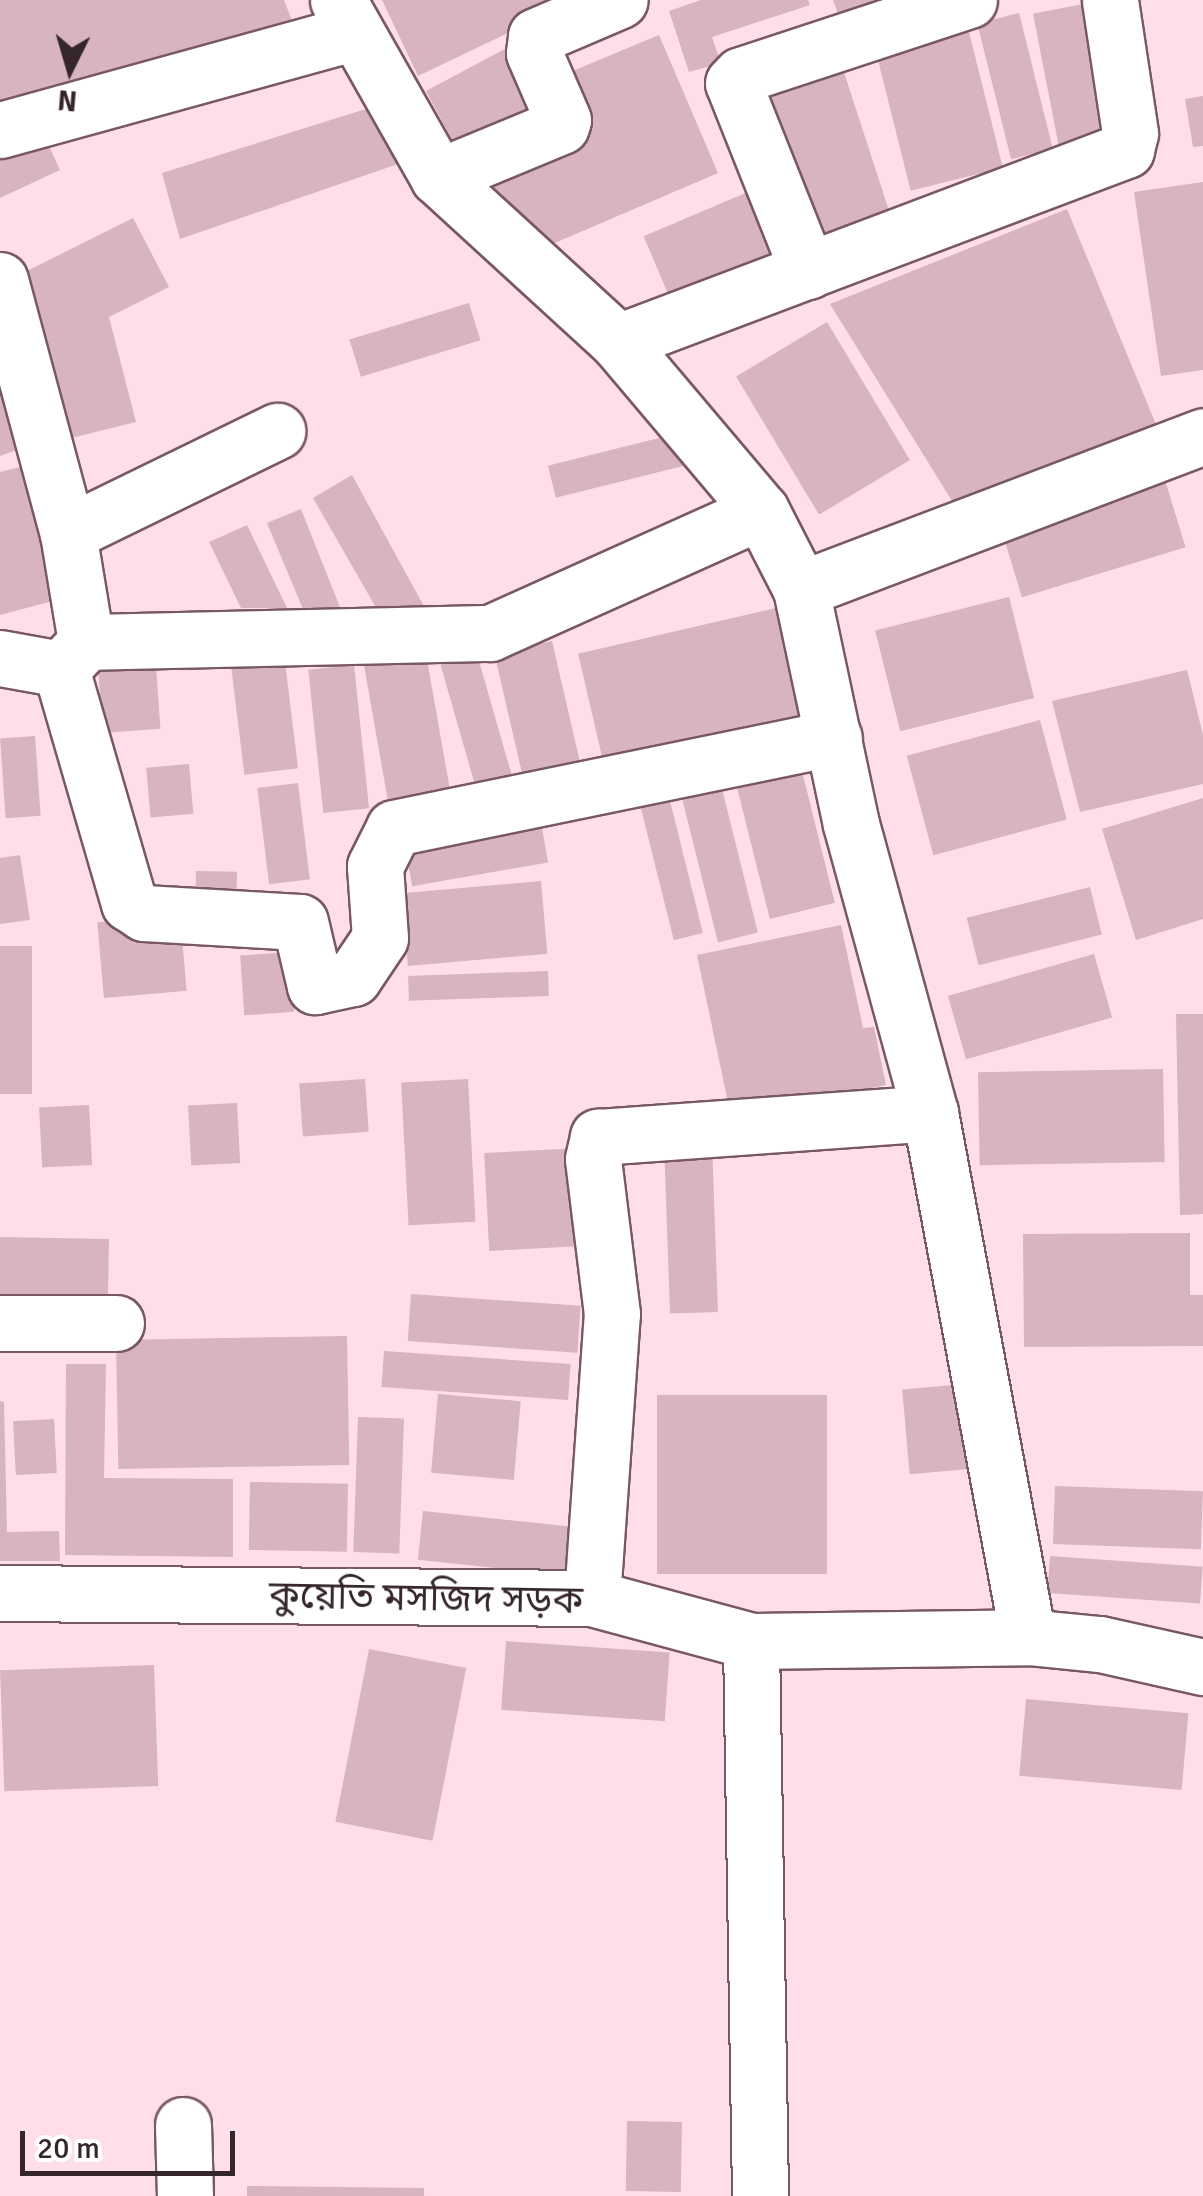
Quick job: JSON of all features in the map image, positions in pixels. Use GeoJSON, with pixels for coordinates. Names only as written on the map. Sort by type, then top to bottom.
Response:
{"type":"FeatureCollection","features":[{"type":"Feature","properties":{"kind":"street"},"geometry":{"type":"LineString","coordinates":[[438,177],[562,126],[534,52],[536,36],[620,0]]}},
{"type":"Feature","properties":{"kind":"street"},"geometry":{"type":"LineString","coordinates":[[808,272],[734,83],[741,76],[968,0]]}},
{"type":"Feature","properties":{"kind":"street"},"geometry":{"type":"LineString","coordinates":[[618,342],[1126,150],[1130,134],[1110,0]]}},
{"type":"Feature","properties":{"kind":"street"},"geometry":{"type":"LineString","coordinates":[[0,130],[347,16],[438,177],[618,342],[761,511],[802,589],[851,824],[930,1113],[1028,1637]]}},
{"type":"Feature","properties":{"kind":"street"},"geometry":{"type":"LineString","coordinates":[[0,280],[68,533],[74,656],[129,903],[144,913],[300,922],[314,986],[353,978],[380,938],[374,866],[394,828],[834,738]]}},
{"type":"Feature","properties":{"kind":"street"},"geometry":{"type":"LineString","coordinates":[[68,533],[277,431]]}},
{"type":"Feature","properties":{"kind":"street"},"geometry":{"type":"LineString","coordinates":[[802,589],[1203,436]]}},
{"type":"Feature","properties":{"kind":"street"},"geometry":{"type":"LineString","coordinates":[[0,658],[490,633],[761,511]]}},
{"type":"Feature","properties":{"kind":"street"},"geometry":{"type":"LineString","coordinates":[[592,1598],[612,1314],[593,1159],[598,1137],[930,1113]]}},
{"type":"Feature","properties":{"kind":"street"},"geometry":{"type":"LineString","coordinates":[[0,1323],[116,1323]]}},
{"type":"Feature","properties":{"kind":"street","name":"কুয়েতি মসজিদ সড়ক"},"geometry":{"type":"LineString","coordinates":[[0,1593],[592,1598],[751,1642],[1028,1637],[1100,1644],[1203,1667]]}},
{"type":"Feature","properties":{"kind":"street"},"geometry":{"type":"LineString","coordinates":[[751,1642],[760,2196]]}},
{"type":"Feature","properties":{"kind":"street"},"geometry":{"type":"LineString","coordinates":[[183,2125],[184,2196]]}},
{"type":"Feature","properties":{"kind":"building"},"geometry":{"type":"Polygon","coordinates":[[[0,0],[284,0],[296,31],[0,116],[0,0]]]}},
{"type":"Feature","properties":{"kind":"building"},"geometry":{"type":"Polygon","coordinates":[[[382,0],[577,0],[418,76],[382,0]]]}},
{"type":"Feature","properties":{"kind":"building"},"geometry":{"type":"Polygon","coordinates":[[[701,0],[808,0],[810,5],[712,37],[721,63],[689,72],[669,11],[701,0]]]}},
{"type":"Feature","properties":{"kind":"building"},"geometry":{"type":"Polygon","coordinates":[[[833,0],[910,0],[842,25],[833,0]]]}},
{"type":"Feature","properties":{"kind":"building"},"geometry":{"type":"Polygon","coordinates":[[[1088,3],[1114,137],[1059,147],[1033,14],[1088,3]]]}},
{"type":"Feature","properties":{"kind":"building"},"geometry":{"type":"Polygon","coordinates":[[[1019,13],[1053,149],[1011,159],[977,23],[1019,13]]]}},
{"type":"Feature","properties":{"kind":"building"},"geometry":{"type":"Polygon","coordinates":[[[968,28],[1003,168],[911,191],[876,51],[968,28]]]}},
{"type":"Feature","properties":{"kind":"building"},"geometry":{"type":"Polygon","coordinates":[[[659,35],[718,173],[508,263],[473,185],[558,77],[659,35]]]}},
{"type":"Feature","properties":{"kind":"building"},"geometry":{"type":"Polygon","coordinates":[[[516,43],[547,102],[457,150],[426,91],[516,43]]]}},
{"type":"Feature","properties":{"kind":"building"},"geometry":{"type":"Polygon","coordinates":[[[842,66],[891,218],[809,245],[759,93],[842,66]]]}},
{"type":"Feature","properties":{"kind":"building"},"geometry":{"type":"Polygon","coordinates":[[[1203,96],[1203,146],[1193,147],[1185,99],[1203,96]]]}},
{"type":"Feature","properties":{"kind":"building"},"geometry":{"type":"Polygon","coordinates":[[[369,108],[398,164],[180,239],[162,173],[369,108]]]}},
{"type":"Feature","properties":{"kind":"building"},"geometry":{"type":"Polygon","coordinates":[[[41,129],[60,170],[0,198],[0,148],[41,129]]]}},
{"type":"Feature","properties":{"kind":"building"},"geometry":{"type":"Polygon","coordinates":[[[1203,182],[1203,370],[1161,376],[1134,192],[1203,182]]]}},
{"type":"Feature","properties":{"kind":"building"},"geometry":{"type":"Polygon","coordinates":[[[755,189],[784,256],[672,303],[644,236],[755,189]]]}},
{"type":"Feature","properties":{"kind":"building"},"geometry":{"type":"Polygon","coordinates":[[[1067,209],[1162,439],[962,517],[830,304],[1067,209]]]}},
{"type":"Feature","properties":{"kind":"building"},"geometry":{"type":"Polygon","coordinates":[[[133,218],[169,287],[109,317],[136,422],[47,444],[16,316],[37,310],[19,275],[133,218]]]}},
{"type":"Feature","properties":{"kind":"building"},"geometry":{"type":"Polygon","coordinates":[[[469,303],[480,340],[361,377],[349,340],[469,303]]]}},
{"type":"Feature","properties":{"kind":"building"},"geometry":{"type":"Polygon","coordinates":[[[827,322],[910,460],[819,515],[736,377],[827,322]]]}},
{"type":"Feature","properties":{"kind":"building"},"geometry":{"type":"Polygon","coordinates":[[[19,382],[41,441],[0,456],[0,388],[19,382]]]}},
{"type":"Feature","properties":{"kind":"building"},"geometry":{"type":"Polygon","coordinates":[[[675,434],[683,466],[556,498],[548,466],[675,434]]]}},
{"type":"Feature","properties":{"kind":"building"},"geometry":{"type":"Polygon","coordinates":[[[28,465],[64,598],[0,615],[0,472],[28,465]]]}},
{"type":"Feature","properties":{"kind":"building"},"geometry":{"type":"Polygon","coordinates":[[[1161,467],[1186,547],[1022,597],[997,517],[1161,467]]]}},
{"type":"Feature","properties":{"kind":"building"},"geometry":{"type":"Polygon","coordinates":[[[352,475],[432,621],[382,618],[313,498],[352,475]]]}},
{"type":"Feature","properties":{"kind":"building"},"geometry":{"type":"Polygon","coordinates":[[[301,509],[343,615],[305,614],[267,523],[301,509]]]}},
{"type":"Feature","properties":{"kind":"building"},"geometry":{"type":"Polygon","coordinates":[[[247,525],[287,608],[241,608],[209,542],[247,525]]]}},
{"type":"Feature","properties":{"kind":"building"},"geometry":{"type":"Polygon","coordinates":[[[1009,597],[1034,698],[900,731],[875,630],[1009,597]]]}},
{"type":"Feature","properties":{"kind":"building"},"geometry":{"type":"Polygon","coordinates":[[[776,608],[803,723],[605,769],[578,654],[776,608]]]}},
{"type":"Feature","properties":{"kind":"building"},"geometry":{"type":"Polygon","coordinates":[[[552,641],[582,771],[524,784],[495,654],[552,641]]]}},
{"type":"Feature","properties":{"kind":"building"},"geometry":{"type":"Polygon","coordinates":[[[284,654],[298,768],[244,775],[230,661],[284,654]]]}},
{"type":"Feature","properties":{"kind":"building"},"geometry":{"type":"Polygon","coordinates":[[[426,654],[451,797],[389,808],[364,665],[426,654]]]}},
{"type":"Feature","properties":{"kind":"building"},"geometry":{"type":"Polygon","coordinates":[[[477,654],[514,784],[478,794],[440,664],[477,654]]]}},
{"type":"Feature","properties":{"kind":"building"},"geometry":{"type":"Polygon","coordinates":[[[354,665],[369,808],[323,813],[308,670],[354,665]]]}},
{"type":"Feature","properties":{"kind":"building"},"geometry":{"type":"Polygon","coordinates":[[[156,666],[160,729],[103,733],[98,670],[156,666]]]}},
{"type":"Feature","properties":{"kind":"building"},"geometry":{"type":"Polygon","coordinates":[[[1187,670],[1203,735],[1203,784],[1080,812],[1052,701],[1187,670]]]}},
{"type":"Feature","properties":{"kind":"building"},"geometry":{"type":"Polygon","coordinates":[[[1040,720],[1067,819],[933,855],[907,756],[1040,720]]]}},
{"type":"Feature","properties":{"kind":"building"},"geometry":{"type":"Polygon","coordinates":[[[35,736],[41,816],[6,818],[0,738],[35,736]]]}},
{"type":"Feature","properties":{"kind":"building"},"geometry":{"type":"Polygon","coordinates":[[[189,764],[193,814],[151,818],[146,768],[189,764]]]}},
{"type":"Feature","properties":{"kind":"building"},"geometry":{"type":"Polygon","coordinates":[[[801,767],[835,903],[770,919],[736,783],[801,767]]]}},
{"type":"Feature","properties":{"kind":"building"},"geometry":{"type":"Polygon","coordinates":[[[298,783],[310,879],[269,884],[257,788],[298,783]]]}},
{"type":"Feature","properties":{"kind":"building"},"geometry":{"type":"Polygon","coordinates":[[[722,789],[758,933],[718,943],[682,799],[722,789]]]}},
{"type":"Feature","properties":{"kind":"building"},"geometry":{"type":"Polygon","coordinates":[[[1203,798],[1203,919],[1136,940],[1102,829],[1203,798]]]}},
{"type":"Feature","properties":{"kind":"building"},"geometry":{"type":"Polygon","coordinates":[[[670,801],[703,933],[674,940],[641,808],[670,801]]]}},
{"type":"Feature","properties":{"kind":"building"},"geometry":{"type":"Polygon","coordinates":[[[541,822],[548,862],[412,886],[405,846],[541,822]]]}},
{"type":"Feature","properties":{"kind":"building"},"geometry":{"type":"Polygon","coordinates":[[[20,855],[30,920],[0,924],[0,858],[20,855]]]}},
{"type":"Feature","properties":{"kind":"building"},"geometry":{"type":"Polygon","coordinates":[[[196,871],[237,872],[237,896],[196,895],[196,871]]]}},
{"type":"Feature","properties":{"kind":"building"},"geometry":{"type":"Polygon","coordinates":[[[541,881],[547,954],[408,966],[402,893],[541,881]]]}},
{"type":"Feature","properties":{"kind":"building"},"geometry":{"type":"Polygon","coordinates":[[[1090,887],[1102,935],[979,965],[967,918],[1090,887]]]}},
{"type":"Feature","properties":{"kind":"building"},"geometry":{"type":"Polygon","coordinates":[[[180,915],[187,991],[104,998],[97,922],[180,915]]]}},
{"type":"Feature","properties":{"kind":"building"},"geometry":{"type":"Polygon","coordinates":[[[841,925],[863,1028],[874,1027],[886,1085],[731,1117],[697,955],[841,925]]]}},
{"type":"Feature","properties":{"kind":"building"},"geometry":{"type":"Polygon","coordinates":[[[0,946],[32,946],[32,1094],[0,1094],[0,946]]]}},
{"type":"Feature","properties":{"kind":"building"},"geometry":{"type":"Polygon","coordinates":[[[290,952],[294,1012],[244,1015],[240,955],[290,952]]]}},
{"type":"Feature","properties":{"kind":"building"},"geometry":{"type":"Polygon","coordinates":[[[1094,954],[1112,1017],[966,1059],[948,996],[1094,954]]]}},
{"type":"Feature","properties":{"kind":"building"},"geometry":{"type":"Polygon","coordinates":[[[548,971],[549,996],[409,1001],[408,976],[548,971]]]}},
{"type":"Feature","properties":{"kind":"building"},"geometry":{"type":"Polygon","coordinates":[[[1176,1014],[1203,1014],[1203,1214],[1180,1215],[1176,1014]]]}},
{"type":"Feature","properties":{"kind":"building"},"geometry":{"type":"Polygon","coordinates":[[[1163,1069],[1165,1162],[980,1165],[978,1072],[1163,1069]]]}},
{"type":"Feature","properties":{"kind":"building"},"geometry":{"type":"Polygon","coordinates":[[[365,1079],[369,1132],[303,1136],[299,1084],[365,1079]]]}},
{"type":"Feature","properties":{"kind":"building"},"geometry":{"type":"Polygon","coordinates":[[[468,1079],[475,1222],[409,1225],[401,1083],[468,1079]]]}},
{"type":"Feature","properties":{"kind":"building"},"geometry":{"type":"Polygon","coordinates":[[[237,1103],[240,1163],[191,1165],[188,1106],[237,1103]]]}},
{"type":"Feature","properties":{"kind":"building"},"geometry":{"type":"Polygon","coordinates":[[[89,1105],[92,1165],[42,1168],[39,1108],[89,1105]]]}},
{"type":"Feature","properties":{"kind":"building"},"geometry":{"type":"Polygon","coordinates":[[[712,1141],[718,1312],[670,1314],[664,1143],[712,1141]]]}},
{"type":"Feature","properties":{"kind":"building"},"geometry":{"type":"Polygon","coordinates":[[[581,1148],[586,1246],[489,1251],[484,1153],[581,1148]]]}},
{"type":"Feature","properties":{"kind":"building"},"geometry":{"type":"Polygon","coordinates":[[[1190,1233],[1190,1295],[1203,1295],[1203,1346],[1024,1347],[1023,1234],[1190,1233]]]}},
{"type":"Feature","properties":{"kind":"building"},"geometry":{"type":"Polygon","coordinates":[[[0,1237],[109,1239],[108,1310],[0,1308],[0,1237]]]}},
{"type":"Feature","properties":{"kind":"building"},"geometry":{"type":"Polygon","coordinates":[[[411,1294],[581,1306],[577,1353],[408,1341],[411,1294]]]}},
{"type":"Feature","properties":{"kind":"building"},"geometry":{"type":"Polygon","coordinates":[[[347,1336],[349,1465],[118,1469],[116,1340],[347,1336]]]}},
{"type":"Feature","properties":{"kind":"building"},"geometry":{"type":"Polygon","coordinates":[[[384,1351],[571,1364],[568,1400],[381,1387],[384,1351]]]}},
{"type":"Feature","properties":{"kind":"building"},"geometry":{"type":"Polygon","coordinates":[[[66,1364],[106,1364],[104,1478],[233,1479],[233,1557],[65,1555],[66,1364]]]}},
{"type":"Feature","properties":{"kind":"building"},"geometry":{"type":"Polygon","coordinates":[[[965,1384],[972,1469],[910,1474],[902,1389],[965,1384]]]}},
{"type":"Feature","properties":{"kind":"building"},"geometry":{"type":"Polygon","coordinates":[[[438,1394],[521,1401],[514,1480],[431,1473],[438,1394]]]}},
{"type":"Feature","properties":{"kind":"building"},"geometry":{"type":"Polygon","coordinates":[[[657,1395],[827,1395],[827,1574],[657,1574],[657,1395]]]}},
{"type":"Feature","properties":{"kind":"building"},"geometry":{"type":"Polygon","coordinates":[[[0,1401],[4,1402],[7,1532],[59,1531],[60,1561],[0,1561],[0,1401]]]}},
{"type":"Feature","properties":{"kind":"building"},"geometry":{"type":"Polygon","coordinates":[[[358,1417],[404,1419],[399,1554],[353,1552],[358,1417]]]}},
{"type":"Feature","properties":{"kind":"building"},"geometry":{"type":"Polygon","coordinates":[[[54,1419],[57,1473],[16,1475],[13,1421],[54,1419]]]}},
{"type":"Feature","properties":{"kind":"building"},"geometry":{"type":"Polygon","coordinates":[[[250,1482],[348,1484],[347,1552],[249,1550],[250,1482]]]}},
{"type":"Feature","properties":{"kind":"building"},"geometry":{"type":"Polygon","coordinates":[[[1055,1486],[1203,1491],[1201,1549],[1053,1544],[1055,1486]]]}},
{"type":"Feature","properties":{"kind":"building"},"geometry":{"type":"Polygon","coordinates":[[[423,1511],[584,1528],[579,1577],[418,1560],[423,1511]]]}},
{"type":"Feature","properties":{"kind":"building"},"geometry":{"type":"Polygon","coordinates":[[[1050,1556],[1203,1567],[1200,1604],[1047,1593],[1050,1556]]]}},
{"type":"Feature","properties":{"kind":"building"},"geometry":{"type":"Polygon","coordinates":[[[506,1641],[670,1652],[665,1721],[501,1710],[506,1641]]]}},
{"type":"Feature","properties":{"kind":"building"},"geometry":{"type":"Polygon","coordinates":[[[369,1649],[466,1668],[433,1841],[335,1822],[369,1649]]]}},
{"type":"Feature","properties":{"kind":"building"},"geometry":{"type":"Polygon","coordinates":[[[154,1665],[158,1786],[4,1791],[0,1670],[154,1665]]]}},
{"type":"Feature","properties":{"kind":"building"},"geometry":{"type":"Polygon","coordinates":[[[1026,1699],[1188,1713],[1182,1790],[1019,1776],[1026,1699]]]}},
{"type":"Feature","properties":{"kind":"building"},"geometry":{"type":"Polygon","coordinates":[[[627,2121],[682,2122],[681,2192],[626,2191],[627,2121]]]}},
{"type":"Feature","properties":{"kind":"building"},"geometry":{"type":"Polygon","coordinates":[[[247,2186],[424,2188],[424,2196],[247,2196],[247,2186]]]}}]}
